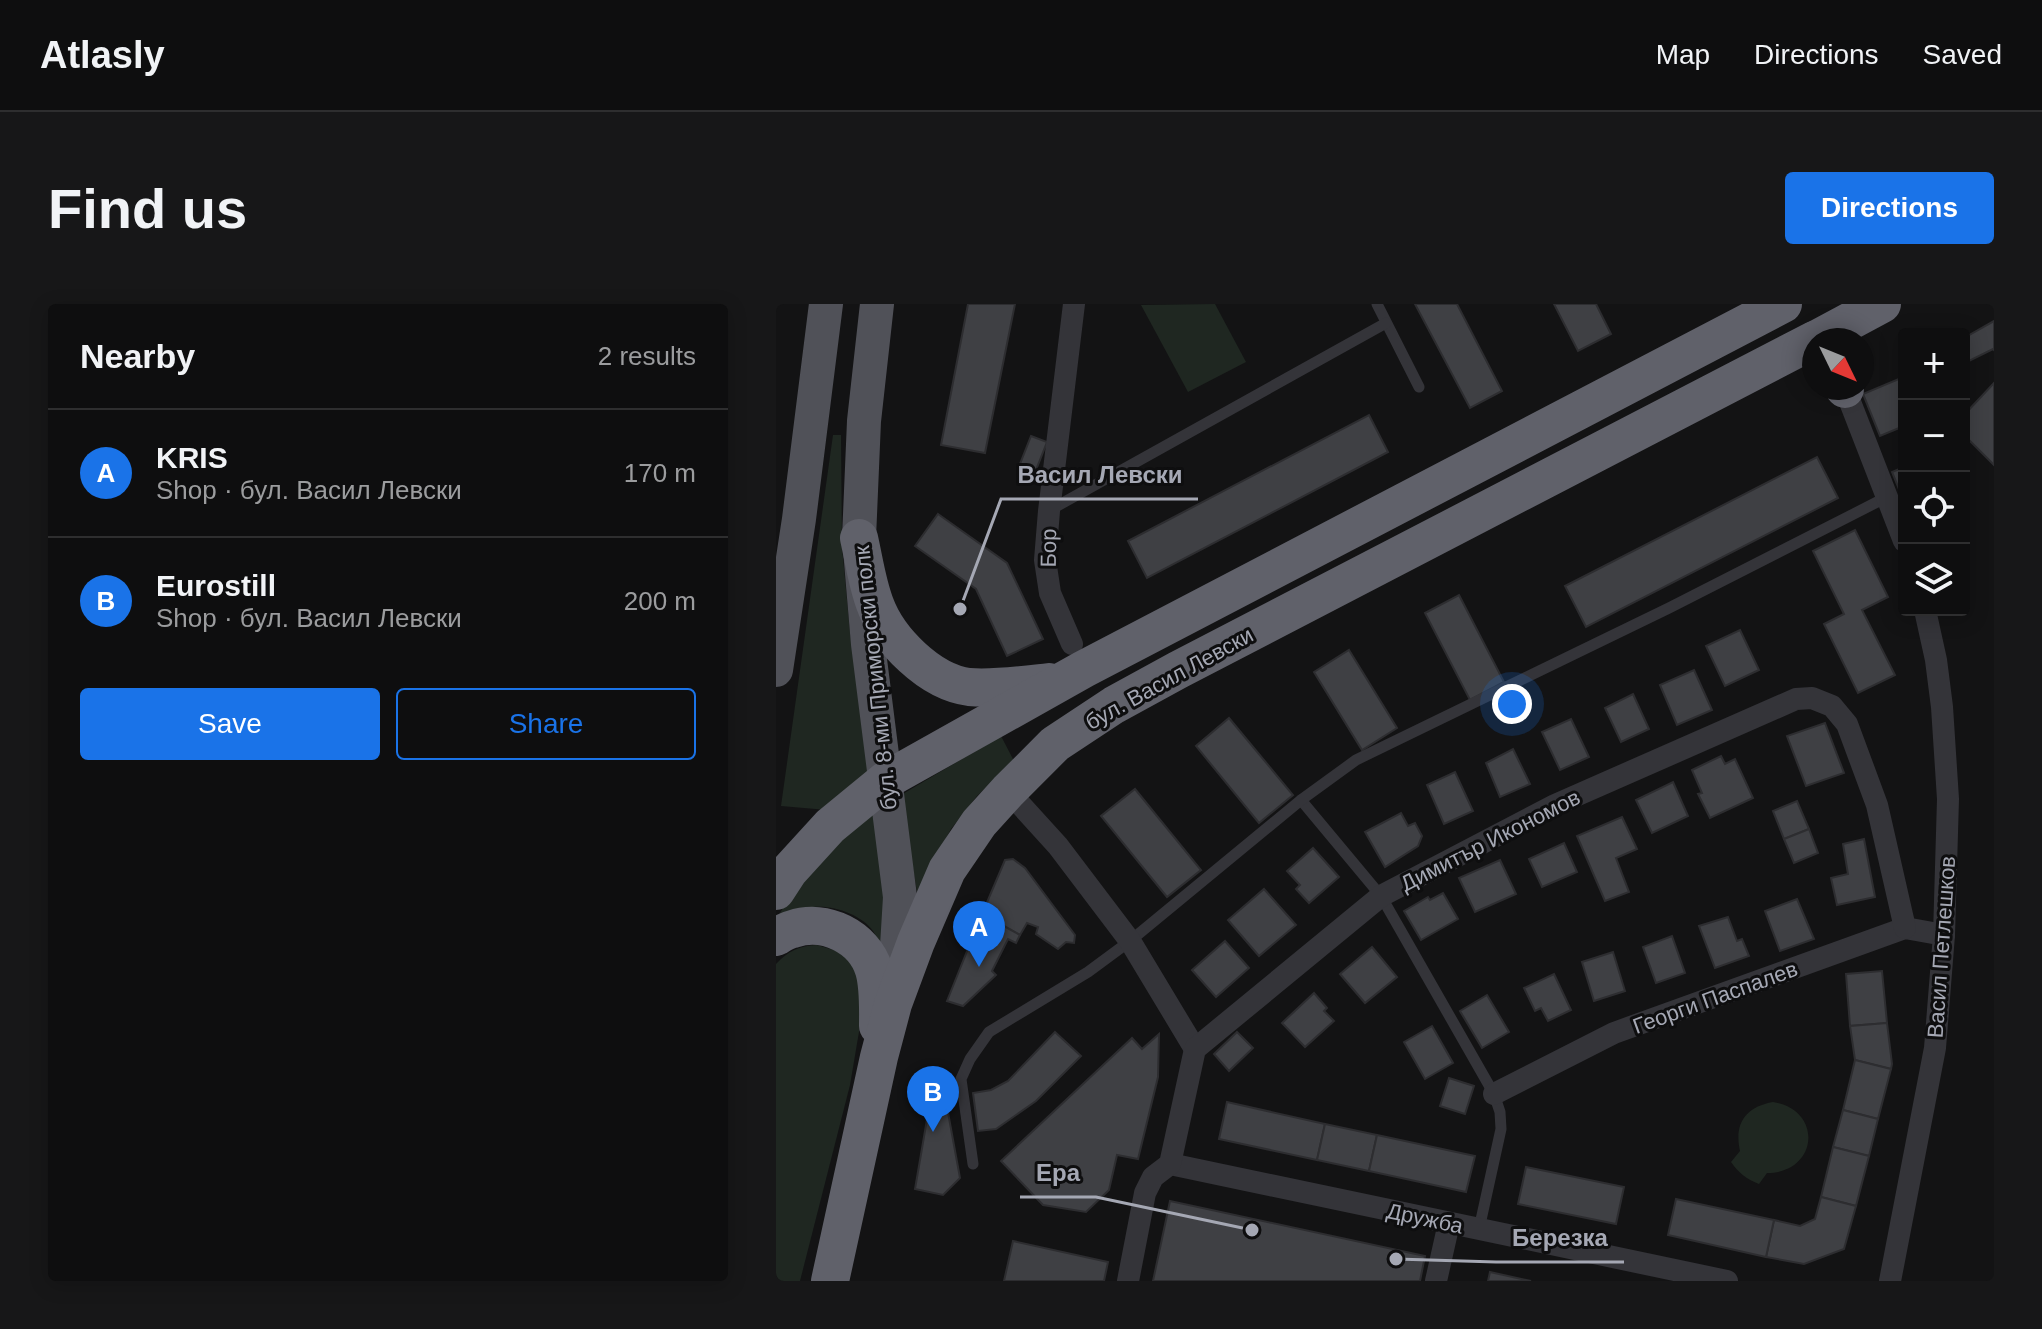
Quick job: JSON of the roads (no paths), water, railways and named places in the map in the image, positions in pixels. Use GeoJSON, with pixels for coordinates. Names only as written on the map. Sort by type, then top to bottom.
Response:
{"type":"FeatureCollection","features":[{"type":"Feature","properties":{"kind":"highway","name":"бул. Васил Левски"},"geometry":{"type":"LineString","coordinates":[[1838,328],[1882,304]]}},
{"type":"Feature","properties":{"kind":"highway","name":"бул. Васил Левски"},"geometry":{"type":"LineString","coordinates":[[776,891],[789,871],[830,826],[886,780],[1073,664],[1774,306]]}},
{"type":"Feature","properties":{"kind":"highway","name":"бул. Васил Левски"},"geometry":{"type":"LineString","coordinates":[[830,1281],[879,1057],[893,1004],[916,942],[947,870],[979,823],[1055,744],[1114,705],[1192,663],[1802,347]]}},
{"type":"Feature","properties":{"kind":"highway"},"geometry":{"type":"LineString","coordinates":[[859,538],[874,603],[890,634],[940,678],[968,687],[985,687],[1073,664]]}},
{"type":"Feature","properties":{"kind":"highway"},"geometry":{"type":"LineString","coordinates":[[776,937],[794,928],[815,925],[836,929],[867,953],[875,971],[879,1057]]}},
{"type":"Feature","properties":{"kind":"main road"},"geometry":{"type":"LineString","coordinates":[[776,670],[826,304]]}},
{"type":"Feature","properties":{"kind":"main road","name":"бул. 8-ми Приморски полк"},"geometry":{"type":"LineString","coordinates":[[877,304],[864,421],[859,538],[868,644],[900,897],[893,1004]]}},
{"type":"Feature","properties":{"kind":"street","name":"Бор"},"geometry":{"type":"LineString","coordinates":[[1073,664],[1050,593],[1045,560],[1074,304]]}},
{"type":"Feature","properties":{"kind":"street"},"geometry":{"type":"LineString","coordinates":[[1848,400],[1898,525]]}},
{"type":"Feature","properties":{"kind":"street","name":"Васил Петлешков"},"geometry":{"type":"LineString","coordinates":[[1890,1281],[1935,1048],[1944,935],[1948,799],[1942,707],[1926,616]]}},
{"type":"Feature","properties":{"kind":"street","name":"Димитър Икономов"},"geometry":{"type":"LineString","coordinates":[[1195,1049],[1381,896],[1555,805],[1796,699],[1812,698],[1832,706],[1847,724],[1877,805],[1905,928]]}},
{"type":"Feature","properties":{"kind":"street"},"geometry":{"type":"LineString","coordinates":[[1008,791],[1058,846],[1130,941],[1195,1049],[1170,1164],[1153,1177],[1145,1193],[1128,1281]]}},
{"type":"Feature","properties":{"kind":"street"},"geometry":{"type":"LineString","coordinates":[[1905,928],[1944,935]]}},
{"type":"Feature","properties":{"kind":"street","name":"Георги Паспалев"},"geometry":{"type":"LineString","coordinates":[[1494,1094],[1614,1033],[1905,928]]}},
{"type":"Feature","properties":{"kind":"street","name":"Дружба"},"geometry":{"type":"LineString","coordinates":[[1170,1164],[1479,1229],[1640,1272],[1727,1281]]}},
{"type":"Feature","properties":{"kind":"street"},"geometry":{"type":"LineString","coordinates":[[1436,1281],[1449,1223]]}},
{"type":"Feature","properties":{"kind":"lane"},"geometry":{"type":"LineString","coordinates":[[1377,304],[1419,387]]}},
{"type":"Feature","properties":{"kind":"lane"},"geometry":{"type":"LineString","coordinates":[[1049,511],[1386,323]]}},
{"type":"Feature","properties":{"kind":"lane"},"geometry":{"type":"LineString","coordinates":[[973,1164],[961,1079],[970,1059],[989,1032],[1088,972],[1130,941],[1301,800],[1356,760],[1669,608],[1887,497]]}},
{"type":"Feature","properties":{"kind":"lane"},"geometry":{"type":"LineString","coordinates":[[1301,800],[1381,896],[1494,1094],[1501,1129],[1479,1229]]}},
{"type":"Feature","properties":{"kind":"place","name":"Васил Левски"},"geometry":{"type":"Point","coordinates":[960,609]}},
{"type":"Feature","properties":{"kind":"place","name":"KRIS"},"geometry":{"type":"Point","coordinates":[979,967]}},
{"type":"Feature","properties":{"kind":"place","name":"Eurostill"},"geometry":{"type":"Point","coordinates":[933,1132]}},
{"type":"Feature","properties":{"kind":"place","name":"Ера"},"geometry":{"type":"Point","coordinates":[1252,1230]}},
{"type":"Feature","properties":{"kind":"place","name":"Березка"},"geometry":{"type":"Point","coordinates":[1396,1259]}}]}
